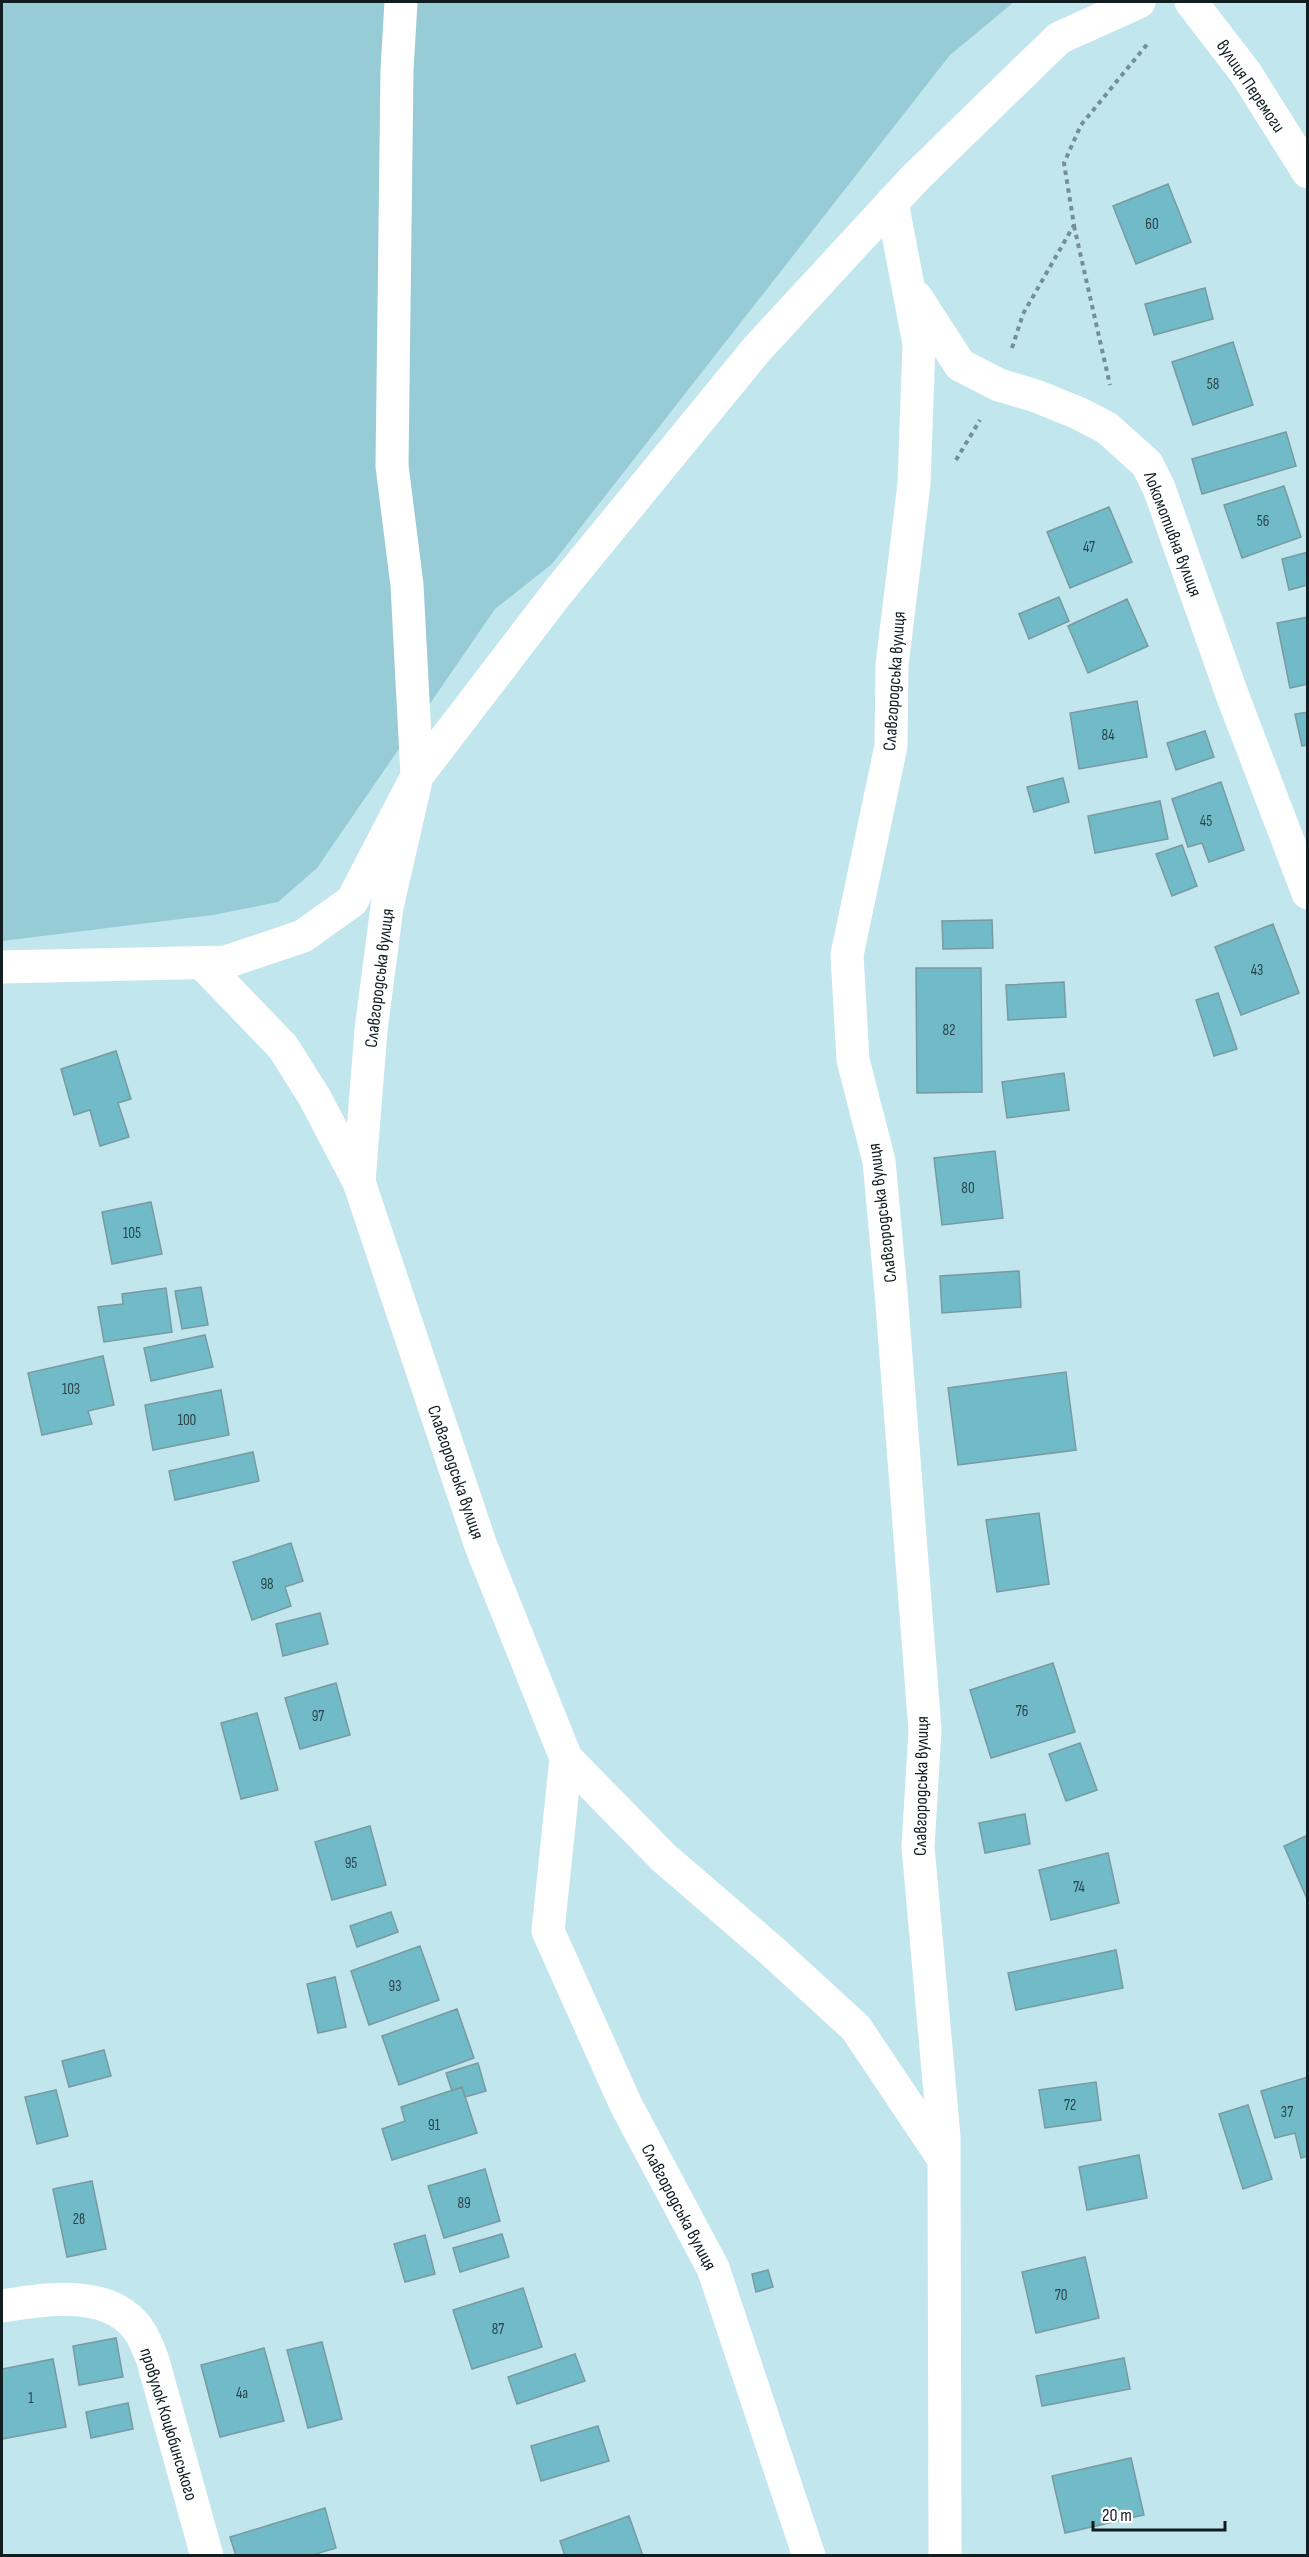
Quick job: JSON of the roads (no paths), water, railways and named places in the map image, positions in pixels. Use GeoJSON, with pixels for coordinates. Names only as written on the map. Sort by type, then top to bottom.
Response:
{"type":"FeatureCollection","features":[{"type":"Feature","properties":{"kind":"street"},"geometry":{"type":"LineString","coordinates":[[401,2],[397,70],[392,466],[407,585],[417,776]]}},
{"type":"Feature","properties":{"kind":"street"},"geometry":{"type":"LineString","coordinates":[[2,967],[226,962],[303,936],[352,901],[417,776],[558,592],[757,349],[892,202],[1059,38],[1139,2]]}},
{"type":"Feature","properties":{"kind":"street","name":"вулиця Перемоги"},"geometry":{"type":"LineString","coordinates":[[1195,7],[1245,72],[1308,172]]}},
{"type":"Feature","properties":{"kind":"street","name":"Славгородська вулиця"},"geometry":{"type":"LineString","coordinates":[[892,202],[919,344],[915,461],[892,665],[891,746],[847,956],[853,1060],[879,1161],[925,1730],[918,1847],[944,2160],[945,2556]]}},
{"type":"Feature","properties":{"kind":"street","name":"Локомотивна вулиця"},"geometry":{"type":"LineString","coordinates":[[909,285],[960,365],[999,385],[1036,396],[1107,428],[1147,464],[1159,488],[1233,696],[1308,893]]}},
{"type":"Feature","properties":{"kind":"street","name":"Славгородська вулиця"},"geometry":{"type":"LineString","coordinates":[[359,1182],[370,1030],[387,907],[417,776]]}},
{"type":"Feature","properties":{"kind":"street","name":"Славгородська вулиця"},"geometry":{"type":"LineString","coordinates":[[202,963],[283,1047],[315,1098],[359,1182],[481,1546],[566,1758],[664,1858],[772,1951],[856,2028],[944,2160]]}},
{"type":"Feature","properties":{"kind":"street","name":"Славгородська вулиця"},"geometry":{"type":"LineString","coordinates":[[566,1758],[548,1931],[626,2105],[712,2268],[809,2556]]}},
{"type":"Feature","properties":{"kind":"street","name":"провулок Коцюбинського"},"geometry":{"type":"LineString","coordinates":[[2,2306],[59,2298],[96,2303],[129,2319],[141,2334],[153,2361],[207,2556]]}}]}
